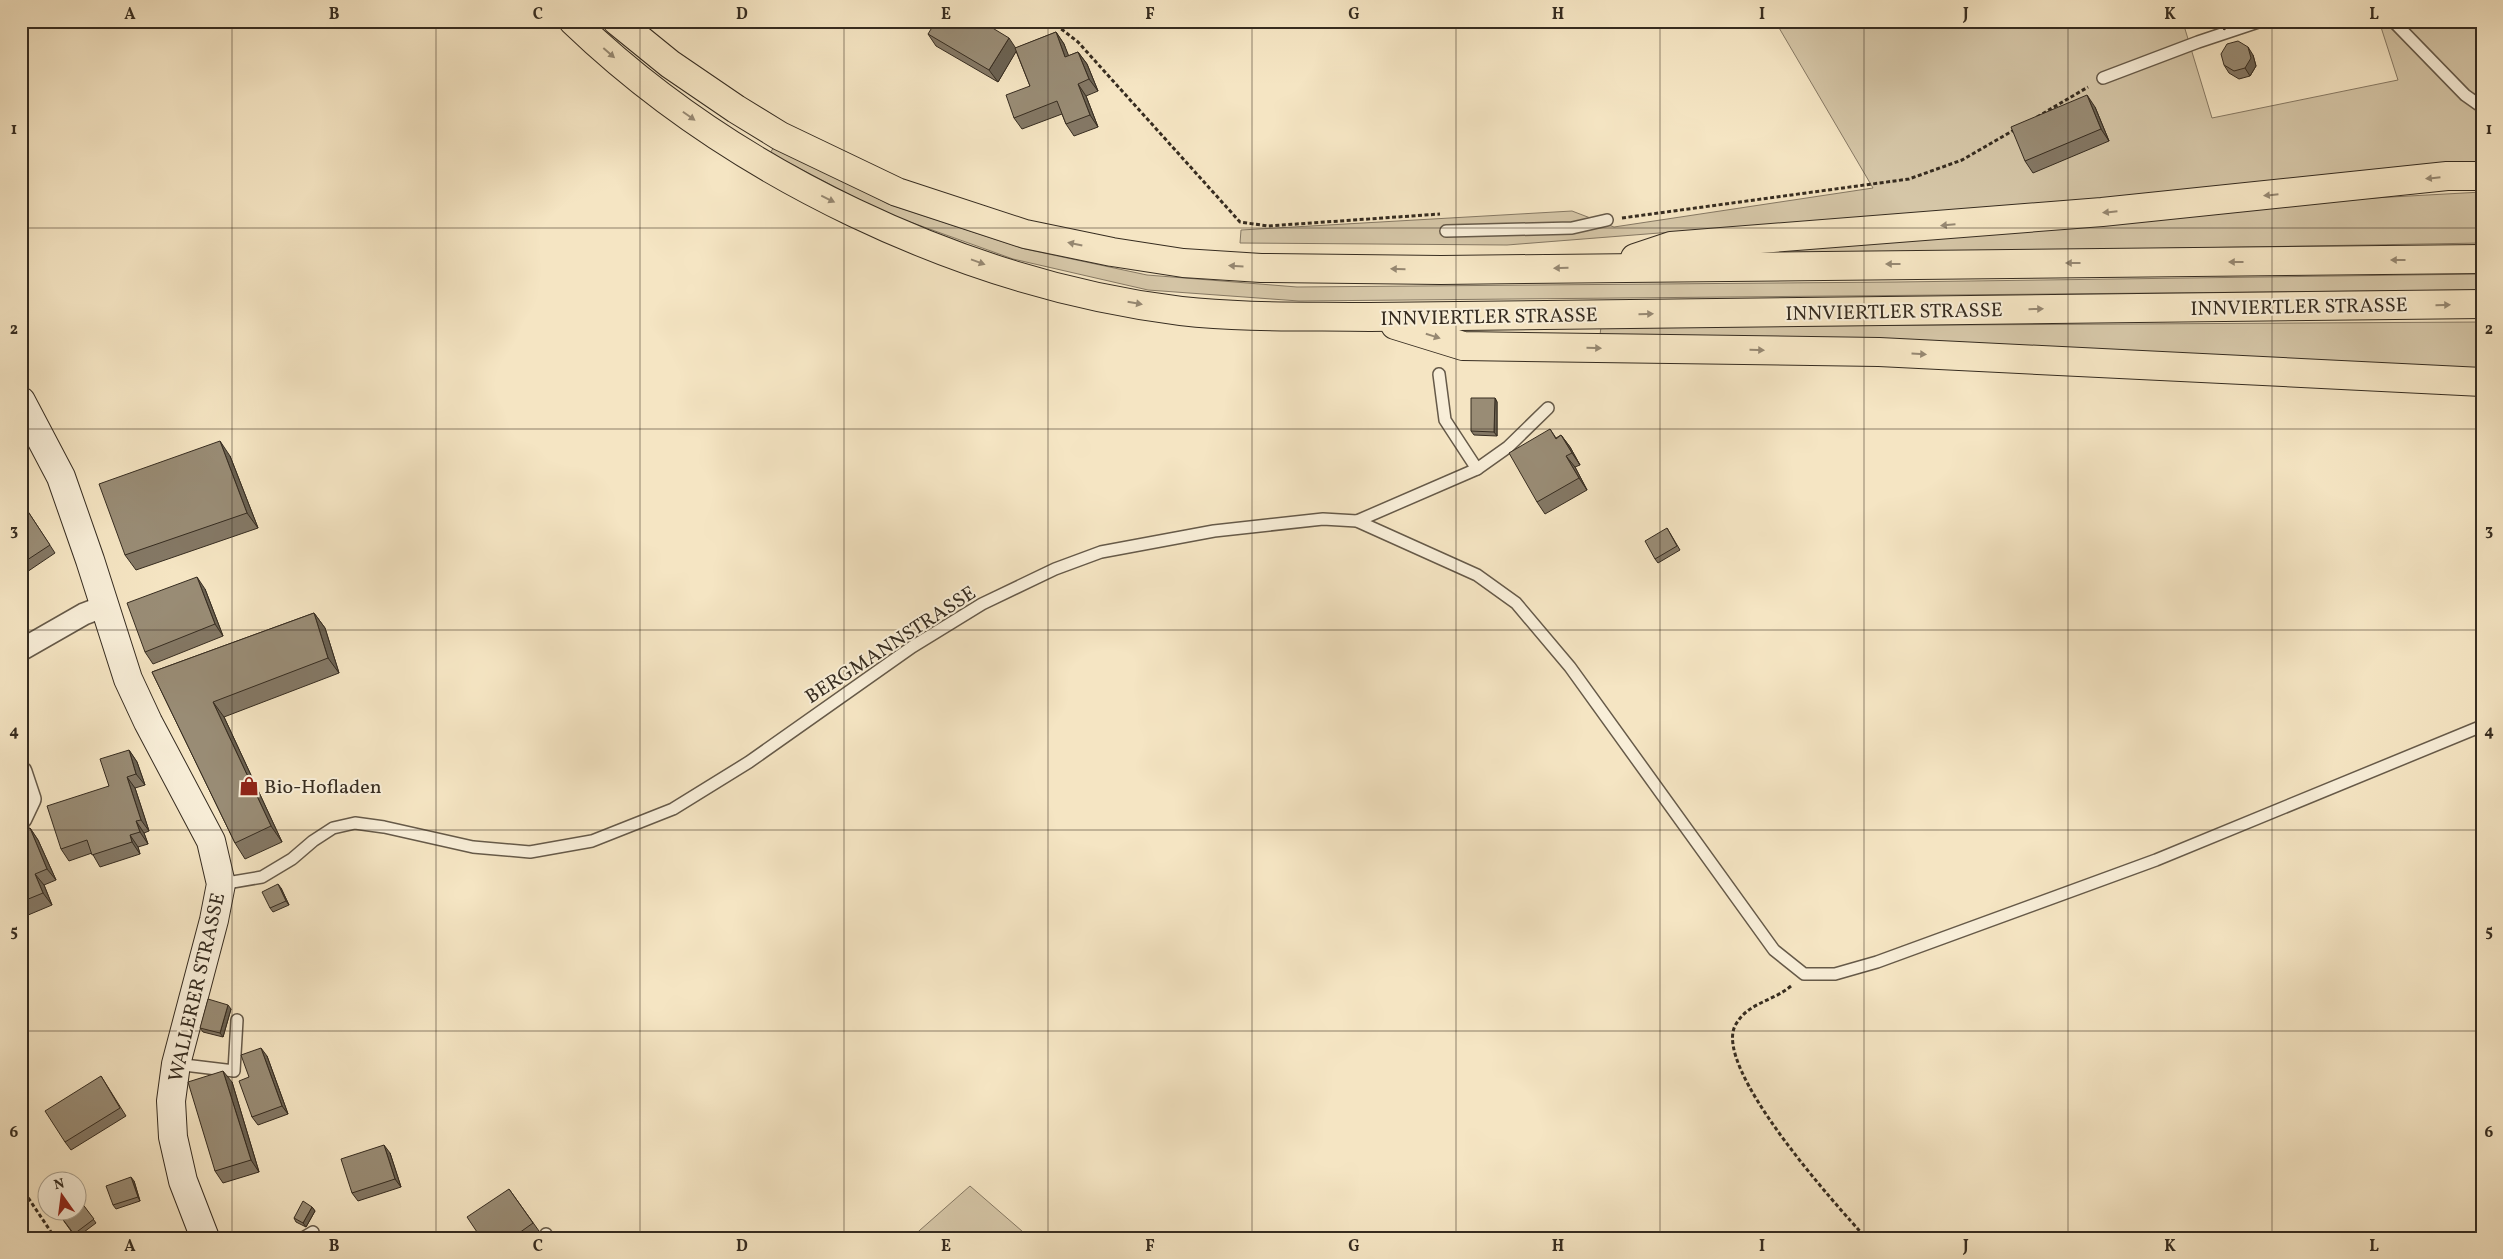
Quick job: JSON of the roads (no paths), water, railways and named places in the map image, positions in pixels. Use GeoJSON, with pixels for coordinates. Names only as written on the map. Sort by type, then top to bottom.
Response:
{"type":"FeatureCollection","features":[{"type":"Feature","properties":{"kind":"main road","name":"INNVIERTLER STRASSE"},"geometry":{"type":"LineString","coordinates":[[572,21],[649,88],[726,142],[808,189],[899,234],[1015,276],[1101,297],[1182,311],[1272,316],[1370,317],[2482,304]]}},
{"type":"Feature","properties":{"kind":"main road"},"geometry":{"type":"LineString","coordinates":[[617,21],[670,64],[780,136],[897,192],[1025,234],[1112,252],[1183,263],[1251,267],[1441,270],[2482,260]]}},
{"type":"Feature","properties":{"kind":"main road"},"geometry":{"type":"LineString","coordinates":[[1610,267],[1671,246],[2102,212],[2447,176],[2482,176]]}},
{"type":"Feature","properties":{"kind":"main road"},"geometry":{"type":"LineString","coordinates":[[1370,317],[1463,346],[1880,352],[2482,382]]}},
{"type":"Feature","properties":{"kind":"street","name":"WALLERER STRASSE"},"geometry":{"type":"LineString","coordinates":[[21,401],[61,477],[128,679],[148,722],[211,841],[221,884],[214,920],[176,1064],[171,1101],[172,1137],[183,1181],[204,1238]]}},
{"type":"Feature","properties":{"kind":"street"},"geometry":{"type":"LineString","coordinates":[[21,650],[84,614],[105,606]]}},
{"type":"Feature","properties":{"kind":"street"},"geometry":{"type":"LineString","coordinates":[[21,772],[30,799],[21,818]]}},
{"type":"Feature","properties":{"kind":"lane"},"geometry":{"type":"LineString","coordinates":[[2104,78],[2198,42],[2260,21]]}},
{"type":"Feature","properties":{"kind":"lane"},"geometry":{"type":"LineString","coordinates":[[2393,21],[2465,95],[2482,107]]}},
{"type":"Feature","properties":{"kind":"lane"},"geometry":{"type":"LineString","coordinates":[[1446,231],[1572,228],[1607,220]]}},
{"type":"Feature","properties":{"kind":"lane"},"geometry":{"type":"LineString","coordinates":[[1439,374],[1445,420],[1477,469]]}},
{"type":"Feature","properties":{"kind":"lane"},"geometry":{"type":"LineString","coordinates":[[1356,521],[1477,469],[1508,447],[1548,408]]}},
{"type":"Feature","properties":{"kind":"lane","name":"BERGMANNSTRASSE"},"geometry":{"type":"LineString","coordinates":[[221,884],[262,877],[292,859],[333,828],[355,823],[384,827],[473,847],[530,852],[592,841],[673,809],[749,762],[912,646],[982,604],[1055,569],[1101,552],[1214,531],[1323,519],[1356,521],[1477,576],[1516,603],[1570,667],[1774,950],[1804,974],[1835,974],[1877,962],[2156,860],[2482,726]]}},
{"type":"Feature","properties":{"kind":"lane"},"geometry":{"type":"LineString","coordinates":[[176,1064],[234,1071],[238,1020]]}},
{"type":"Feature","properties":{"kind":"place","name":"Bio-Hofladen"},"geometry":{"type":"Point","coordinates":[249,786]}}]}
